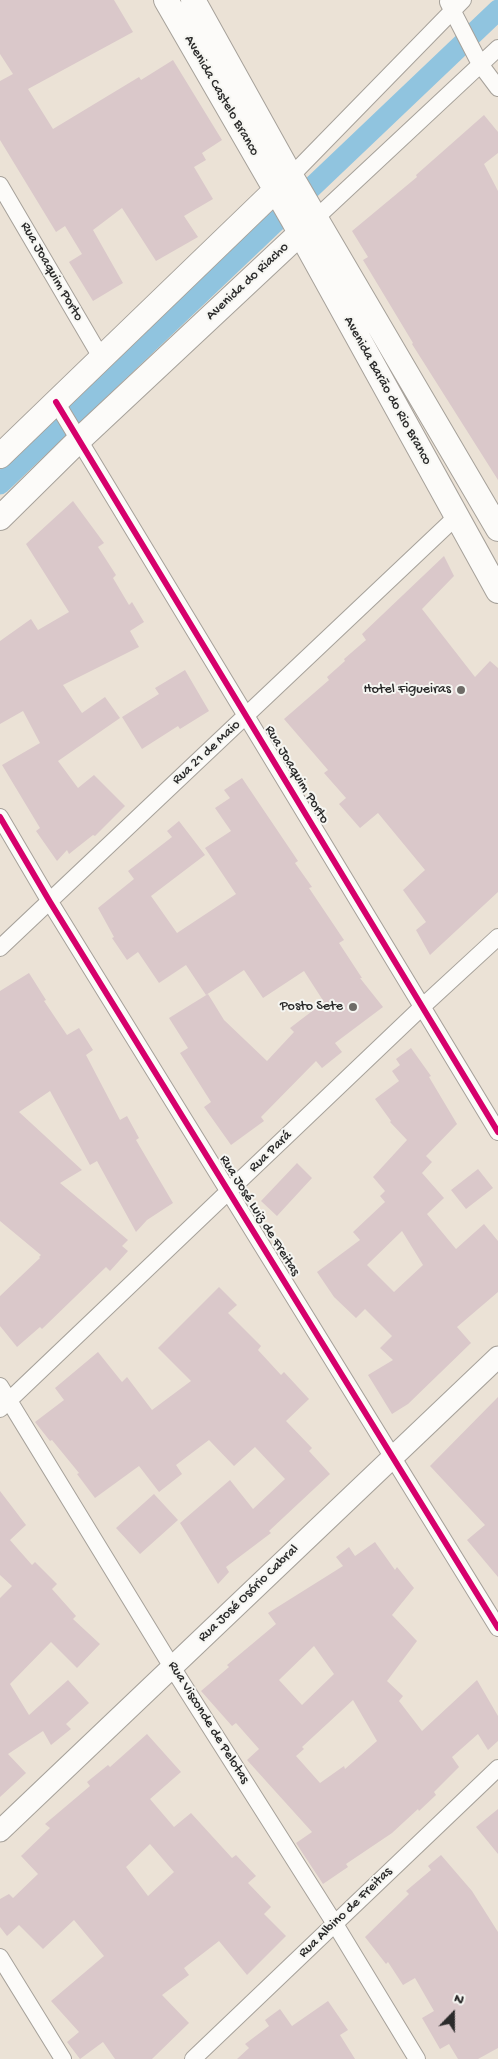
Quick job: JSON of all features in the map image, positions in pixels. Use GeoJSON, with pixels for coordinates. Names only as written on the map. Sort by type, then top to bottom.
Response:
{"type":"FeatureCollection","features":[{"type":"Feature","properties":{"kind":"main road","name":"Avenida Castelo Branco"},"geometry":{"type":"LineString","coordinates":[[166,0],[296,204]]}},
{"type":"Feature","properties":{"kind":"main road","name":"Avenida Castelo Branco"},"geometry":{"type":"LineString","coordinates":[[193,0],[296,204]]}},
{"type":"Feature","properties":{"kind":"main road","name":"Avenida do Riacho"},"geometry":{"type":"LineString","coordinates":[[0,456],[59,406],[102,359],[296,204]]}},
{"type":"Feature","properties":{"kind":"main road","name":"Avenida do Riacho"},"geometry":{"type":"LineString","coordinates":[[0,518],[76,435],[296,204]]}},
{"type":"Feature","properties":{"kind":"main road","name":"Avenida Barão do Rio Branco"},"geometry":{"type":"LineString","coordinates":[[296,204],[457,516],[498,590]]}},
{"type":"Feature","properties":{"kind":"main road","name":"Avenida Barão do Rio Branco"},"geometry":{"type":"LineString","coordinates":[[296,204],[498,529]]}},
{"type":"Feature","properties":{"kind":"street","name":"Avenida do Riacho"},"geometry":{"type":"LineString","coordinates":[[296,204],[454,3]]}},
{"type":"Feature","properties":{"kind":"street"},"geometry":{"type":"LineString","coordinates":[[454,3],[480,64],[498,88]]}},
{"type":"Feature","properties":{"kind":"street","name":"Avenida do Riacho"},"geometry":{"type":"LineString","coordinates":[[296,204],[480,64],[498,48]]}},
{"type":"Feature","properties":{"kind":"street","name":"Rua Joaquim Porto"},"geometry":{"type":"LineString","coordinates":[[0,185],[102,359]]}},
{"type":"Feature","properties":{"kind":"street","name":"Rua Joaquim Porto"},"geometry":{"type":"LineString","coordinates":[[59,406],[498,1132]]}},
{"type":"Feature","properties":{"kind":"street","name":"Rua 21 de Maio"},"geometry":{"type":"LineString","coordinates":[[0,948],[457,516]]}},
{"type":"Feature","properties":{"kind":"street","name":"Rua José Luiz de Freitas"},"geometry":{"type":"LineString","coordinates":[[0,817],[50,902],[498,1628]]}},
{"type":"Feature","properties":{"kind":"street","name":"Rua Pará"},"geometry":{"type":"LineString","coordinates":[[3,1398],[229,1192],[498,937]]}},
{"type":"Feature","properties":{"kind":"street","name":"Rua José Osório Cabral"},"geometry":{"type":"LineString","coordinates":[[0,1831],[498,1357]]}},
{"type":"Feature","properties":{"kind":"street","name":"Rua Visconde de Pelotas"},"geometry":{"type":"LineString","coordinates":[[3,1398],[335,1924],[417,2059]]}},
{"type":"Feature","properties":{"kind":"street","name":"Rua Albino de Freitas"},"geometry":{"type":"LineString","coordinates":[[193,2059],[498,1768]]}},
{"type":"Feature","properties":{"kind":"street"},"geometry":{"type":"LineString","coordinates":[[0,1957],[63,2059]]}},
{"type":"Feature","properties":{"kind":"building"},"geometry":{"type":"Polygon","coordinates":[[[0,0],[114,0],[133,32],[28,89],[53,129],[139,77],[141,80],[173,60],[222,140],[202,153],[206,160],[194,167],[213,199],[184,216],[198,237],[156,261],[122,208],[93,230],[123,283],[93,301],[69,262],[82,254],[65,226],[56,232],[0,140],[0,81],[13,74],[0,54],[0,0]]]}},
{"type":"Feature","properties":{"kind":"building"},"geometry":{"type":"Polygon","coordinates":[[[484,115],[498,132],[498,153],[484,164],[498,191],[498,480],[412,344],[363,260],[368,257],[352,231],[417,177],[416,175],[484,115]]]}},
{"type":"Feature","properties":{"kind":"building"},"geometry":{"type":"Polygon","coordinates":[[[73,501],[104,543],[98,547],[116,575],[113,578],[129,605],[132,602],[144,622],[130,631],[139,647],[63,685],[82,713],[105,697],[120,718],[58,761],[78,788],[94,775],[125,806],[95,836],[93,835],[69,854],[67,850],[57,861],[36,831],[40,828],[2,765],[40,743],[23,711],[0,724],[0,641],[31,619],[38,630],[69,612],[26,544],[73,501]]]}},
{"type":"Feature","properties":{"kind":"building"},"geometry":{"type":"Polygon","coordinates":[[[444,556],[454,576],[422,609],[475,677],[490,661],[498,668],[498,892],[430,955],[416,930],[426,922],[403,890],[425,870],[378,813],[360,828],[339,804],[346,798],[324,773],[328,770],[284,719],[329,680],[327,677],[366,640],[362,634],[444,556]]]}},
{"type":"Feature","properties":{"kind":"building"},"geometry":{"type":"Polygon","coordinates":[[[185,670],[209,711],[180,729],[178,726],[142,749],[122,717],[159,694],[155,688],[185,670]]]}},
{"type":"Feature","properties":{"kind":"building"},"geometry":{"type":"Polygon","coordinates":[[[242,778],[298,861],[295,863],[312,887],[309,888],[344,940],[339,943],[362,978],[360,978],[383,1007],[335,1043],[342,1052],[322,1068],[316,1061],[261,1117],[264,1121],[231,1145],[204,1107],[211,1102],[180,1053],[188,1048],[169,1018],[208,994],[224,1020],[267,1061],[294,1032],[290,1028],[324,1002],[304,971],[263,998],[244,970],[206,995],[186,965],[159,983],[138,952],[127,960],[112,938],[114,937],[98,908],[134,879],[128,871],[172,837],[167,831],[179,821],[205,855],[151,896],[177,933],[236,894],[205,848],[231,831],[215,808],[230,798],[224,790],[242,778]]]}},
{"type":"Feature","properties":{"kind":"building"},"geometry":{"type":"Polygon","coordinates":[[[29,973],[46,1000],[44,1001],[67,1035],[79,1028],[93,1050],[86,1055],[120,1120],[127,1116],[139,1138],[136,1140],[173,1203],[147,1220],[136,1232],[97,1161],[90,1165],[50,1091],[19,1112],[82,1170],[60,1183],[128,1240],[122,1246],[128,1251],[110,1271],[106,1267],[42,1329],[40,1327],[17,1347],[0,1326],[0,1296],[41,1255],[0,1221],[0,991],[29,973]]]}},
{"type":"Feature","properties":{"kind":"building"},"geometry":{"type":"Polygon","coordinates":[[[411,1048],[431,1076],[429,1077],[457,1124],[426,1156],[432,1162],[422,1173],[444,1198],[427,1214],[456,1249],[484,1224],[498,1241],[498,1292],[457,1327],[471,1343],[408,1404],[392,1414],[368,1375],[393,1360],[380,1348],[392,1336],[365,1309],[356,1318],[334,1297],[317,1272],[360,1240],[353,1232],[385,1202],[380,1196],[385,1191],[373,1177],[407,1140],[390,1122],[375,1099],[399,1081],[392,1071],[400,1065],[396,1059],[411,1048]],[[402,1231],[367,1265],[394,1292],[423,1265],[402,1231]]]}},
{"type":"Feature","properties":{"kind":"building"},"geometry":{"type":"Polygon","coordinates":[[[297,1163],[312,1178],[277,1216],[261,1201],[297,1163]]]}},
{"type":"Feature","properties":{"kind":"building"},"geometry":{"type":"Polygon","coordinates":[[[478,1169],[493,1188],[466,1209],[451,1190],[478,1169]]]}},
{"type":"Feature","properties":{"kind":"building"},"geometry":{"type":"Polygon","coordinates":[[[219,1287],[237,1305],[228,1313],[261,1346],[258,1350],[281,1375],[284,1372],[309,1399],[286,1421],[312,1448],[309,1451],[330,1474],[269,1531],[271,1533],[226,1567],[229,1572],[218,1584],[180,1523],[230,1480],[253,1509],[285,1479],[255,1447],[234,1466],[209,1440],[176,1465],[182,1474],[159,1492],[139,1466],[95,1498],[77,1474],[79,1473],[35,1422],[64,1400],[55,1388],[98,1352],[122,1382],[127,1377],[152,1410],[191,1381],[158,1348],[219,1287]]]}},
{"type":"Feature","properties":{"kind":"building"},"geometry":{"type":"Polygon","coordinates":[[[498,1397],[498,1577],[467,1540],[485,1525],[430,1466],[498,1397]]]}},
{"type":"Feature","properties":{"kind":"building"},"geometry":{"type":"Polygon","coordinates":[[[0,1491],[26,1525],[10,1540],[32,1565],[35,1562],[57,1584],[52,1589],[76,1616],[73,1619],[100,1644],[77,1668],[51,1642],[10,1684],[29,1715],[68,1680],[89,1703],[66,1724],[71,1729],[51,1745],[43,1731],[8,1754],[26,1773],[0,1797],[0,1598],[12,1586],[0,1575],[0,1491]]]}},
{"type":"Feature","properties":{"kind":"building"},"geometry":{"type":"Polygon","coordinates":[[[154,1494],[178,1520],[140,1554],[116,1528],[154,1494]]]}},
{"type":"Feature","properties":{"kind":"building"},"geometry":{"type":"Polygon","coordinates":[[[375,1542],[395,1570],[397,1567],[414,1588],[392,1615],[417,1641],[387,1681],[403,1696],[399,1701],[422,1731],[477,1680],[498,1716],[498,1741],[488,1750],[478,1734],[452,1757],[459,1767],[434,1792],[436,1795],[392,1833],[346,1864],[348,1867],[323,1884],[296,1843],[312,1832],[247,1760],[259,1749],[236,1723],[232,1726],[201,1691],[229,1667],[227,1665],[276,1624],[268,1613],[343,1566],[336,1557],[349,1547],[355,1556],[375,1542]],[[314,1646],[279,1680],[302,1705],[334,1674],[314,1646]],[[353,1700],[302,1747],[304,1749],[296,1756],[320,1783],[344,1766],[345,1769],[377,1741],[353,1700]]]}},
{"type":"Feature","properties":{"kind":"building"},"geometry":{"type":"Polygon","coordinates":[[[147,1734],[181,1772],[150,1799],[174,1827],[191,1813],[232,1858],[236,1855],[256,1876],[248,1883],[271,1907],[264,1914],[286,1936],[247,1975],[219,1941],[184,1968],[189,1975],[162,1995],[189,2023],[152,2059],[115,2059],[103,2042],[80,2059],[67,2042],[79,2032],[51,2001],[104,1956],[74,1920],[43,1949],[19,1925],[7,1936],[0,1927],[0,1899],[9,1894],[13,1898],[38,1874],[21,1856],[50,1828],[45,1824],[90,1786],[87,1782],[108,1765],[110,1767],[147,1734]],[[150,1844],[126,1867],[148,1896],[174,1872],[150,1844]]]}},
{"type":"Feature","properties":{"kind":"building"},"geometry":{"type":"Polygon","coordinates":[[[498,1809],[498,1854],[476,1827],[498,1809]]]}},
{"type":"Feature","properties":{"kind":"building"},"geometry":{"type":"Polygon","coordinates":[[[441,1855],[472,1891],[498,1932],[498,2048],[478,2059],[458,2059],[449,2044],[440,2049],[422,2018],[434,2011],[415,1978],[403,1985],[388,1962],[386,1964],[365,1937],[409,1894],[406,1891],[431,1870],[428,1866],[441,1855]]]}},
{"type":"Feature","properties":{"kind":"building"},"geometry":{"type":"Polygon","coordinates":[[[328,2001],[348,2030],[340,2035],[355,2059],[237,2059],[249,2048],[245,2044],[269,2026],[265,2020],[280,2009],[292,2026],[328,2001]]]}},
{"type":"Feature","properties":{"kind":"waterway"},"geometry":{"type":"LineString","coordinates":[[0,484],[498,10]]}},
{"type":"Feature","properties":{"kind":"cycle path"},"geometry":{"type":"LineString","coordinates":[[56,402],[498,1132]]}},
{"type":"Feature","properties":{"kind":"cycle path"},"geometry":{"type":"LineString","coordinates":[[0,817],[50,902],[498,1628]]}},
{"type":"Feature","properties":{"kind":"place","name":"Hotel Figueiras"},"geometry":{"type":"Point","coordinates":[461,690]}},
{"type":"Feature","properties":{"kind":"place","name":"Posto Sete"},"geometry":{"type":"Point","coordinates":[353,1007]}}]}
